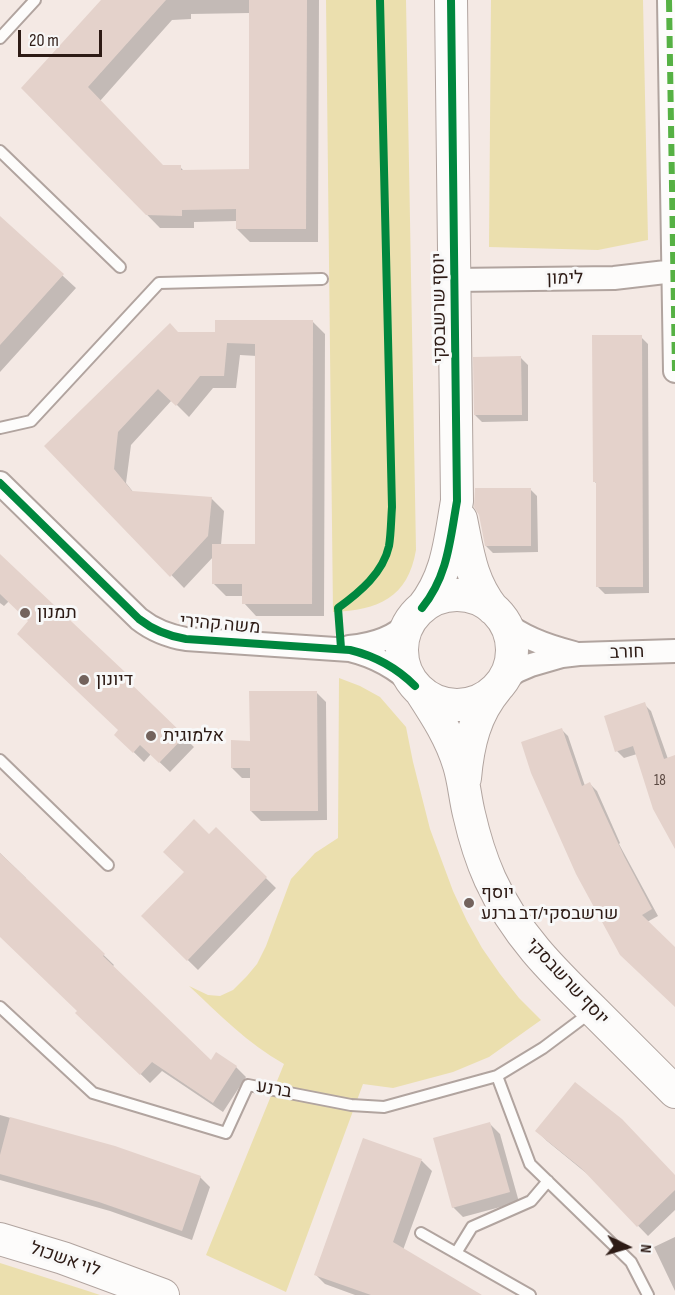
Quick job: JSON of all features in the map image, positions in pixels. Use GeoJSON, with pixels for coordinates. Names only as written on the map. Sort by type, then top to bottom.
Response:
{"type":"FeatureCollection","features":[{"type":"Feature","properties":{"kind":"street","name":"יוסף שרשבסקי"},"geometry":{"type":"LineString","coordinates":[[416,614],[432,596],[442,576],[457,501],[451,0]]}},
{"type":"Feature","properties":{"kind":"street"},"geometry":{"type":"LineString","coordinates":[[669,0],[675,371]]}},
{"type":"Feature","properties":{"kind":"street","name":"לימון"},"geometry":{"type":"LineString","coordinates":[[454,280],[614,278],[674,271]]}},
{"type":"Feature","properties":{"kind":"street","name":"משה קהירי"},"geometry":{"type":"LineString","coordinates":[[0,483],[139,619],[159,632],[186,639],[341,648],[365,654],[386,663],[405,676],[418,689]]}},
{"type":"Feature","properties":{"kind":"street","name":"יוסף שרשבסקי"},"geometry":{"type":"LineString","coordinates":[[457,501],[471,568],[480,590],[498,615]]}},
{"type":"Feature","properties":{"kind":"street"},"geometry":{"type":"LineString","coordinates":[[453,595],[470,597],[486,604],[498,615],[510,638],[512,655],[501,683],[485,698],[461,705],[443,704],[427,697],[418,689],[406,671],[402,655],[404,637],[416,614],[436,599],[453,595]]}},
{"type":"Feature","properties":{"kind":"street","name":"משה קהירי"},"geometry":{"type":"LineString","coordinates":[[341,648],[385,639],[404,628],[416,614]]}},
{"type":"Feature","properties":{"kind":"street","name":"חורב"},"geometry":{"type":"LineString","coordinates":[[498,615],[511,628],[525,636],[579,654]]}},
{"type":"Feature","properties":{"kind":"street","name":"חורב"},"geometry":{"type":"LineString","coordinates":[[501,683],[517,671],[531,665],[579,654],[675,651]]}},
{"type":"Feature","properties":{"kind":"street","name":"יוסף שרשבסקי"},"geometry":{"type":"LineString","coordinates":[[464,788],[467,754],[475,723],[484,705],[501,683]]}},
{"type":"Feature","properties":{"kind":"street","name":"יוסף שרשבסקי"},"geometry":{"type":"LineString","coordinates":[[418,689],[452,745],[482,859],[508,913],[549,967],[675,1092]]}},
{"type":"Feature","properties":{"kind":"street","name":"לוי אשכול"},"geometry":{"type":"LineString","coordinates":[[0,1239],[63,1258],[162,1295]]}},
{"type":"Feature","properties":{"kind":"lane"},"geometry":{"type":"LineString","coordinates":[[0,38],[35,0]]}},
{"type":"Feature","properties":{"kind":"lane"},"geometry":{"type":"LineString","coordinates":[[0,151],[120,267]]}},
{"type":"Feature","properties":{"kind":"lane"},"geometry":{"type":"LineString","coordinates":[[0,428],[30,420],[159,282],[322,279]]}},
{"type":"Feature","properties":{"kind":"lane"},"geometry":{"type":"LineString","coordinates":[[0,760],[108,865]]}},
{"type":"Feature","properties":{"kind":"lane","name":"ברנע"},"geometry":{"type":"LineString","coordinates":[[0,1007],[93,1093],[226,1133],[248,1085],[351,1105],[384,1107],[497,1076],[543,1048],[593,1011]]}},
{"type":"Feature","properties":{"kind":"lane"},"geometry":{"type":"LineString","coordinates":[[497,1076],[530,1164],[631,1262],[648,1295]]}},
{"type":"Feature","properties":{"kind":"lane"},"geometry":{"type":"LineString","coordinates":[[456,1253],[472,1227],[531,1201],[548,1181]]}},
{"type":"Feature","properties":{"kind":"lane"},"geometry":{"type":"LineString","coordinates":[[421,1233],[530,1295]]}},
{"type":"Feature","properties":{"kind":"shaded area"},"geometry":{"type":"Polygon","coordinates":[[[326,0],[406,0],[416,550],[406,580],[388,598],[364,608],[333,612],[326,0]]]}},
{"type":"Feature","properties":{"kind":"shaded area"},"geometry":{"type":"Polygon","coordinates":[[[491,0],[643,0],[648,240],[598,250],[489,247],[491,0]]]}},
{"type":"Feature","properties":{"kind":"shaded area"},"geometry":{"type":"Polygon","coordinates":[[[339,678],[380,697],[406,727],[430,829],[453,891],[482,948],[519,998],[541,1020],[489,1057],[453,1072],[393,1088],[363,1084],[286,1292],[206,1255],[284,1064],[246,1038],[189,986],[208,995],[220,996],[233,990],[257,964],[291,879],[315,853],[338,838],[339,678]]]}},
{"type":"Feature","properties":{"kind":"shaded area"},"geometry":{"type":"Polygon","coordinates":[[[0,1263],[88,1291],[100,1295],[0,1295],[0,1263]]]}},
{"type":"Feature","properties":{"kind":"building"},"geometry":{"type":"Polygon","coordinates":[[[101,0],[166,0],[88,87],[163,165],[181,165],[181,170],[249,169],[249,0],[307,0],[306,229],[236,229],[236,209],[182,210],[182,216],[146,215],[21,88],[101,0]]]}},
{"type":"Feature","properties":{"kind":"building"},"geometry":{"type":"Polygon","coordinates":[[[0,216],[64,274],[0,345],[0,216]]]}},
{"type":"Feature","properties":{"kind":"building"},"geometry":{"type":"Polygon","coordinates":[[[215,320],[313,320],[312,604],[242,604],[242,584],[212,584],[212,544],[255,544],[255,344],[227,343],[224,376],[200,376],[176,406],[158,389],[118,432],[114,469],[132,491],[212,497],[208,536],[170,577],[44,446],[170,323],[178,332],[215,332],[215,320]]]}},
{"type":"Feature","properties":{"kind":"building"},"geometry":{"type":"Polygon","coordinates":[[[592,335],[642,335],[643,587],[596,587],[592,335]]]}},
{"type":"Feature","properties":{"kind":"building"},"geometry":{"type":"Polygon","coordinates":[[[521,356],[522,415],[474,415],[473,357],[521,356]]]}},
{"type":"Feature","properties":{"kind":"building"},"geometry":{"type":"Polygon","coordinates":[[[475,488],[531,488],[531,546],[485,546],[479,515],[474,507],[475,488]]]}},
{"type":"Feature","properties":{"kind":"building"},"geometry":{"type":"Polygon","coordinates":[[[0,554],[126,673],[123,676],[185,736],[159,763],[140,745],[133,753],[114,735],[118,730],[17,634],[28,621],[0,594],[0,554]]]}},
{"type":"Feature","properties":{"kind":"building"},"geometry":{"type":"Polygon","coordinates":[[[249,691],[317,691],[318,811],[250,811],[250,768],[231,768],[231,740],[250,741],[249,691]]]}},
{"type":"Feature","properties":{"kind":"building"},"geometry":{"type":"Polygon","coordinates":[[[645,702],[664,759],[675,755],[675,849],[653,809],[633,746],[615,752],[604,716],[645,702]]]}},
{"type":"Feature","properties":{"kind":"building"},"geometry":{"type":"Polygon","coordinates":[[[562,728],[582,786],[590,782],[624,856],[652,909],[642,915],[675,947],[675,1007],[620,955],[576,874],[531,773],[521,742],[562,728]]]}},
{"type":"Feature","properties":{"kind":"building"},"geometry":{"type":"Polygon","coordinates":[[[194,819],[209,834],[216,827],[267,877],[187,961],[141,916],[184,872],[163,852],[194,819]]]}},
{"type":"Feature","properties":{"kind":"building"},"geometry":{"type":"Polygon","coordinates":[[[0,853],[211,1060],[216,1052],[237,1066],[213,1103],[152,1062],[140,1075],[0,937],[0,853]]]}},
{"type":"Feature","properties":{"kind":"building"},"geometry":{"type":"Polygon","coordinates":[[[575,1082],[622,1119],[675,1175],[675,1190],[637,1227],[581,1168],[535,1131],[575,1082]]]}},
{"type":"Feature","properties":{"kind":"building"},"geometry":{"type":"Polygon","coordinates":[[[10,1117],[115,1146],[201,1176],[182,1231],[99,1202],[0,1174],[0,1155],[10,1117]]]}},
{"type":"Feature","properties":{"kind":"building"},"geometry":{"type":"Polygon","coordinates":[[[490,1122],[510,1192],[452,1208],[433,1138],[490,1122]]]}},
{"type":"Feature","properties":{"kind":"building"},"geometry":{"type":"Polygon","coordinates":[[[363,1138],[422,1159],[393,1242],[482,1295],[371,1295],[314,1275],[363,1138]]]}},
{"type":"Feature","properties":{"kind":"marked path"},"geometry":{"type":"LineString","coordinates":[[669,0],[675,371]]}},
{"type":"Feature","properties":{"kind":"cycle path"},"geometry":{"type":"LineString","coordinates":[[341,648],[338,608],[370,581],[382,565],[389,546],[391,527],[380,0]]}},
{"type":"Feature","properties":{"kind":"cycle path"},"geometry":{"type":"LineString","coordinates":[[422,608],[431,596],[443,570],[457,501],[451,0]]}},
{"type":"Feature","properties":{"kind":"cycle path"},"geometry":{"type":"LineString","coordinates":[[0,483],[139,619],[155,629],[186,639],[350,650],[385,663],[415,686]]}},
{"type":"Feature","properties":{"kind":"place","name":"תמנון"},"geometry":{"type":"Point","coordinates":[25,613]}},
{"type":"Feature","properties":{"kind":"place","name":"דיונון"},"geometry":{"type":"Point","coordinates":[84,680]}},
{"type":"Feature","properties":{"kind":"place","name":"אלמוגית"},"geometry":{"type":"Point","coordinates":[151,736]}},
{"type":"Feature","properties":{"kind":"place","name":"יוסף שרשבסקי/דב ברנע"},"geometry":{"type":"Point","coordinates":[469,903]}}]}
